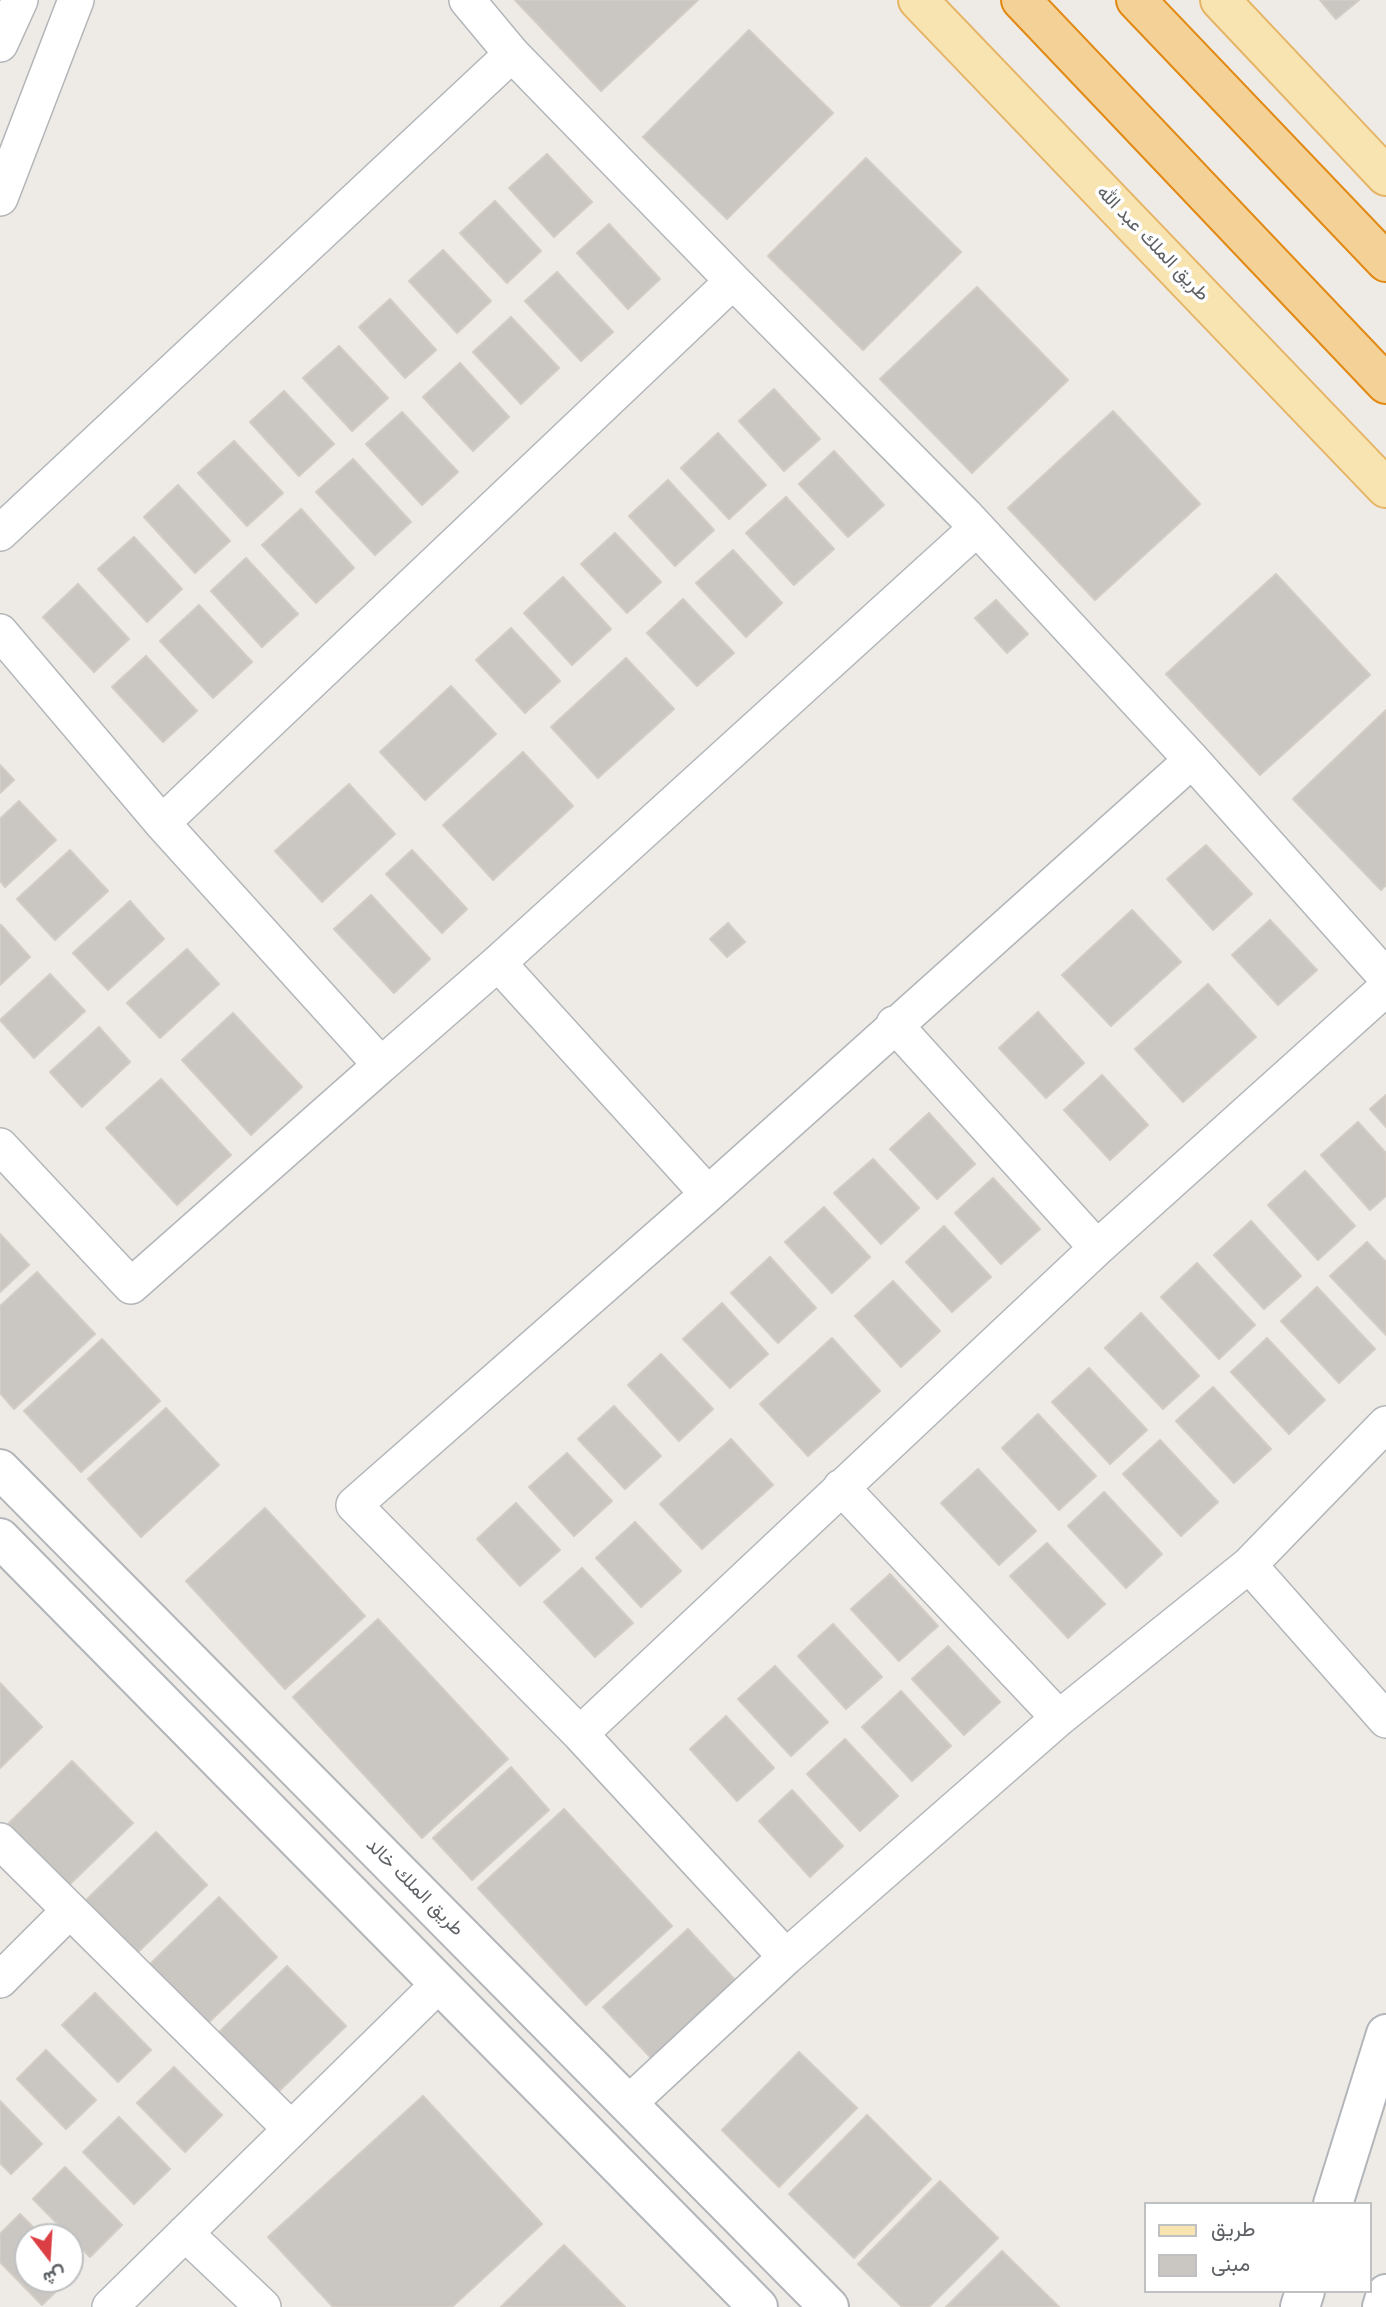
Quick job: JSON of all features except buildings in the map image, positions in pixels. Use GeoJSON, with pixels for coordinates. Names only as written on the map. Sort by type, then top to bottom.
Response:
{"type":"FeatureCollection","features":[{"type":"Feature","properties":{"kind":"highway"},"geometry":{"type":"LineString","coordinates":[[1021,0],[1386,384]]}},
{"type":"Feature","properties":{"kind":"highway"},"geometry":{"type":"LineString","coordinates":[[1136,0],[1386,262]]}},
{"type":"Feature","properties":{"kind":"main road","name":"طريق الملك عبد الله"},"geometry":{"type":"LineString","coordinates":[[918,0],[1386,488]]}},
{"type":"Feature","properties":{"kind":"main road"},"geometry":{"type":"LineString","coordinates":[[1220,0],[1386,176]]}},
{"type":"Feature","properties":{"kind":"main road","name":"طريق الملك خالد"},"geometry":{"type":"LineString","coordinates":[[0,1469],[829,2307]]}},
{"type":"Feature","properties":{"kind":"main road"},"geometry":{"type":"LineString","coordinates":[[0,1538],[758,2307]]}},
{"type":"Feature","properties":{"kind":"main road"},"geometry":{"type":"LineString","coordinates":[[1334,2202],[1386,2034]]}},
{"type":"Feature","properties":{"kind":"main road"},"geometry":{"type":"LineString","coordinates":[[1382,2307],[1386,2294]]}},
{"type":"Feature","properties":{"kind":"street"},"geometry":{"type":"LineString","coordinates":[[0,44],[20,0]]}},
{"type":"Feature","properties":{"kind":"street"},"geometry":{"type":"LineString","coordinates":[[0,198],[76,0]]}},
{"type":"Feature","properties":{"kind":"street"},"geometry":{"type":"LineString","coordinates":[[467,0],[512,54],[977,528],[1192,760],[1386,976]]}},
{"type":"Feature","properties":{"kind":"street"},"geometry":{"type":"LineString","coordinates":[[0,533],[512,54]]}},
{"type":"Feature","properties":{"kind":"street"},"geometry":{"type":"LineString","coordinates":[[162,823],[733,281]]}},
{"type":"Feature","properties":{"kind":"street"},"geometry":{"type":"LineString","coordinates":[[0,1146],[131,1286],[498,963],[977,528]]}},
{"type":"Feature","properties":{"kind":"street"},"geometry":{"type":"LineString","coordinates":[[0,632],[162,823],[381,1065]]}},
{"type":"Feature","properties":{"kind":"street"},"geometry":{"type":"LineString","coordinates":[[786,1957],[580,1734],[354,1506],[708,1194],[894,1024],[1192,760]]}},
{"type":"Feature","properties":{"kind":"street"},"geometry":{"type":"LineString","coordinates":[[498,963],[708,1194]]}},
{"type":"Feature","properties":{"kind":"street"},"geometry":{"type":"LineString","coordinates":[[580,1734],[1097,1248],[1386,988]]}},
{"type":"Feature","properties":{"kind":"street"},"geometry":{"type":"LineString","coordinates":[[894,1024],[1097,1248]]}},
{"type":"Feature","properties":{"kind":"street"},"geometry":{"type":"LineString","coordinates":[[628,2104],[786,1957],[1059,1718],[1249,1565],[1386,1424]]}},
{"type":"Feature","properties":{"kind":"street"},"geometry":{"type":"LineString","coordinates":[[841,1487],[1059,1718]]}},
{"type":"Feature","properties":{"kind":"street"},"geometry":{"type":"LineString","coordinates":[[1249,1565],[1386,1720]]}},
{"type":"Feature","properties":{"kind":"street"},"geometry":{"type":"LineString","coordinates":[[0,1841],[291,2129]]}},
{"type":"Feature","properties":{"kind":"street"},"geometry":{"type":"LineString","coordinates":[[0,1980],[70,1910]]}},
{"type":"Feature","properties":{"kind":"street"},"geometry":{"type":"LineString","coordinates":[[110,2307],[439,1984]]}},
{"type":"Feature","properties":{"kind":"street"},"geometry":{"type":"LineString","coordinates":[[186,2233],[263,2307]]}}]}
